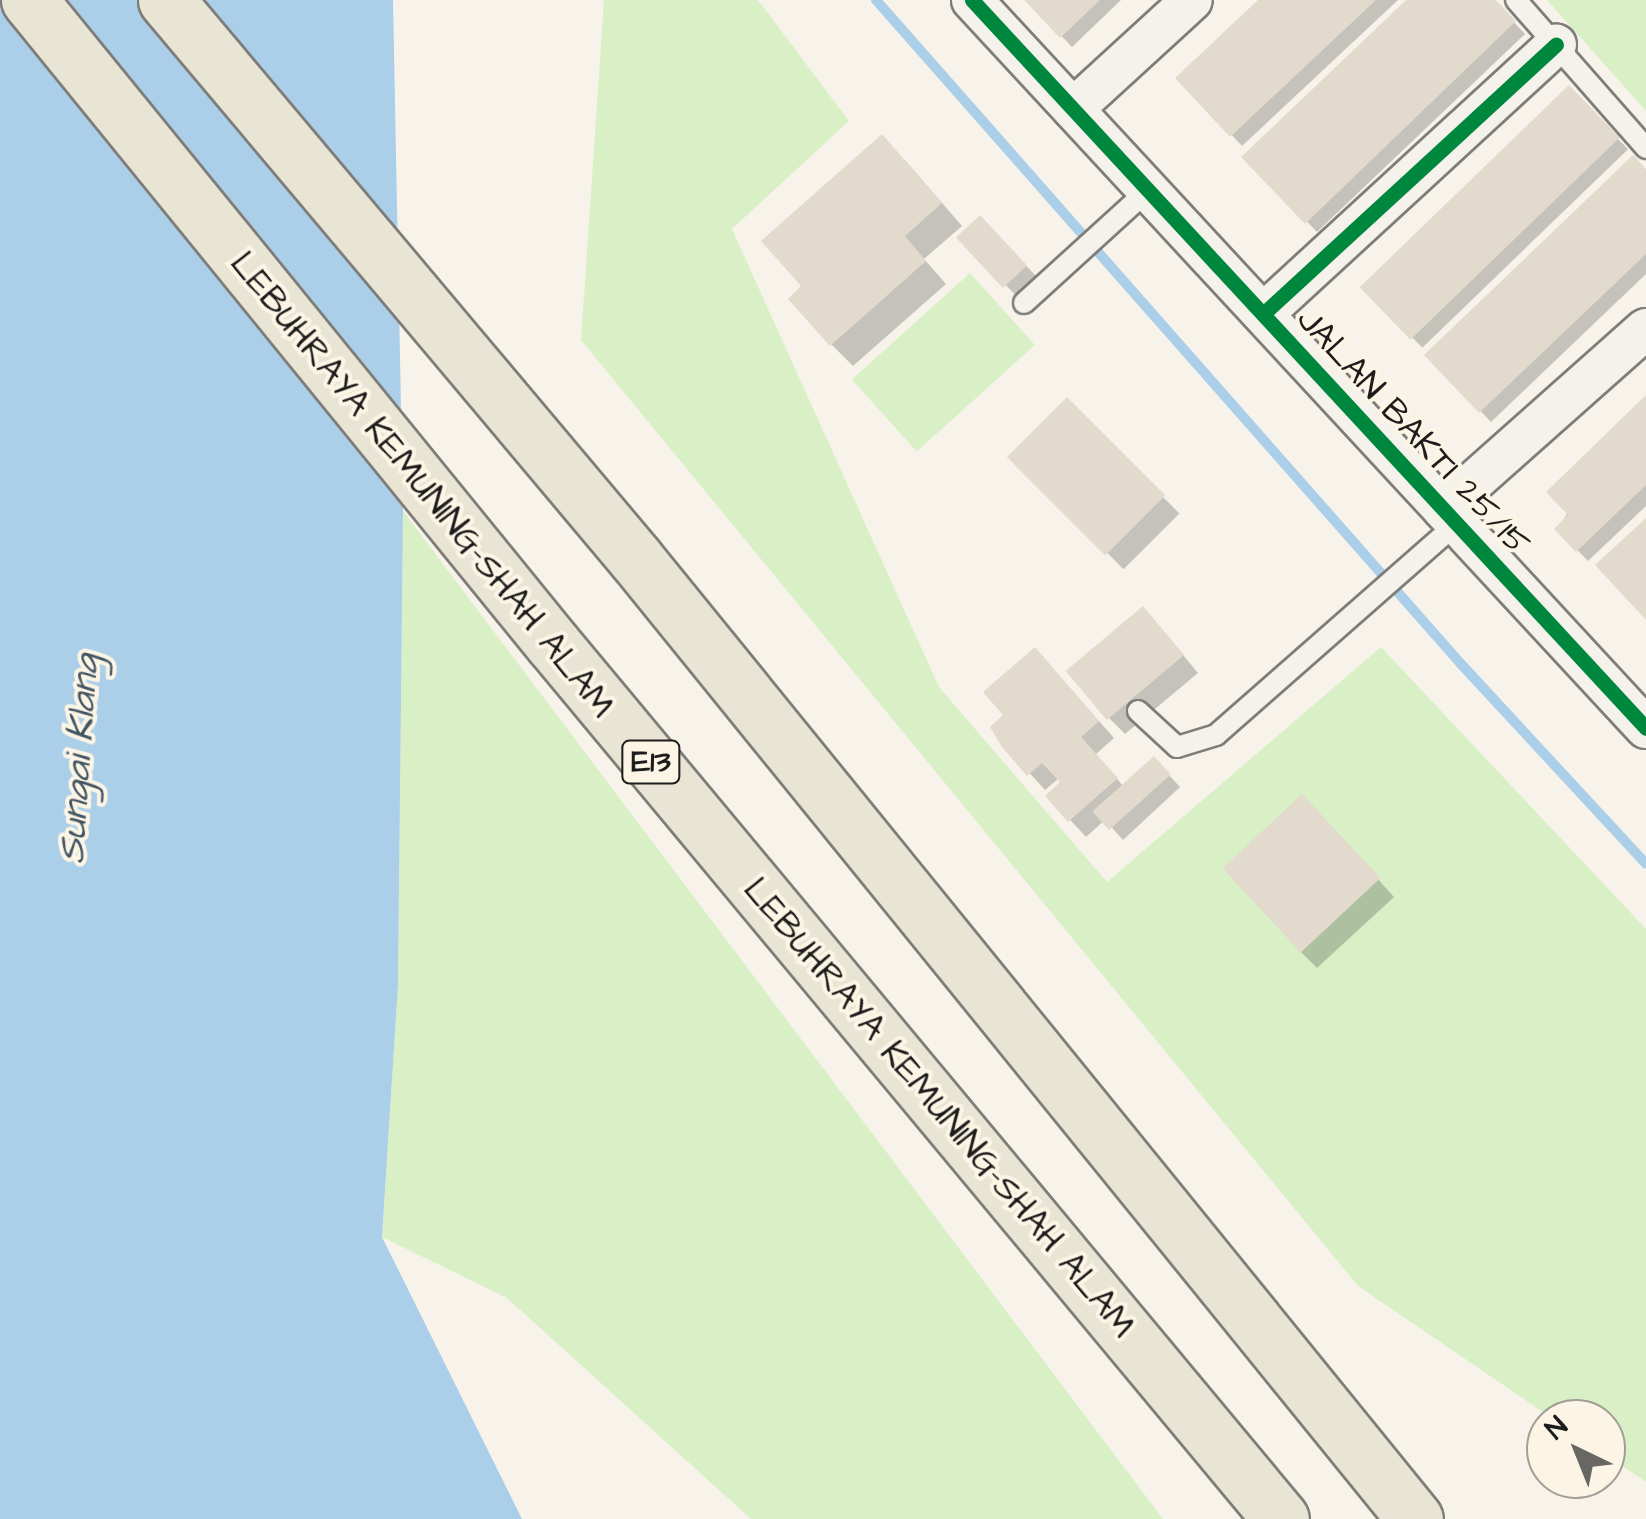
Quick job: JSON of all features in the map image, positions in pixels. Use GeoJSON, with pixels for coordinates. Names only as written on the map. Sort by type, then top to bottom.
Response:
{"type":"FeatureCollection","features":[{"type":"Feature","properties":{"kind":"highway","name":"LEBUHRAYA KEMUNING-SHAH ALAM"},"geometry":{"type":"LineString","coordinates":[[29,0],[552,644],[1281,1519]]}},
{"type":"Feature","properties":{"kind":"highway"},"geometry":{"type":"LineString","coordinates":[[166,0],[624,544],[1414,1519]]}},
{"type":"Feature","properties":{"kind":"street","name":"JALAN BAKTI 25/15"},"geometry":{"type":"LineString","coordinates":[[972,0],[1450,516],[1640,708]]}},
{"type":"Feature","properties":{"kind":"street"},"geometry":{"type":"LineString","coordinates":[[1073,109],[1192,0]]}},
{"type":"Feature","properties":{"kind":"street"},"geometry":{"type":"LineString","coordinates":[[1262,314],[1556,45]]}},
{"type":"Feature","properties":{"kind":"street"},"geometry":{"type":"LineString","coordinates":[[1450,516],[1646,329]]}},
{"type":"Feature","properties":{"kind":"lane"},"geometry":{"type":"LineString","coordinates":[[1516,0],[1646,148]]}},
{"type":"Feature","properties":{"kind":"lane"},"geometry":{"type":"LineString","coordinates":[[1024,302],[1148,190]]}},
{"type":"Feature","properties":{"kind":"lane"},"geometry":{"type":"LineString","coordinates":[[1138,711],[1177,747],[1216,735],[1423,555],[1450,516]]}},
{"type":"Feature","properties":{"kind":"green space"},"geometry":{"type":"Polygon","coordinates":[[[604,0],[758,0],[849,121],[732,229],[939,687],[1107,882],[1381,647],[1646,929],[1646,1482],[1626,1468],[1626,1399],[1526,1401],[1358,1286],[581,340],[604,0]]]}},
{"type":"Feature","properties":{"kind":"green space"},"geometry":{"type":"Polygon","coordinates":[[[1547,0],[1646,0],[1646,111],[1547,0]]]}},
{"type":"Feature","properties":{"kind":"green space"},"geometry":{"type":"Polygon","coordinates":[[[970,273],[1035,345],[917,451],[852,379],[970,273]]]}},
{"type":"Feature","properties":{"kind":"green space"},"geometry":{"type":"Polygon","coordinates":[[[403,511],[1163,1519],[751,1519],[507,1298],[382,1237],[398,985],[403,511]]]}},
{"type":"Feature","properties":{"kind":"water","name":"Sungai Klang"},"geometry":{"type":"Polygon","coordinates":[[[0,0],[393,0],[403,511],[398,985],[382,1237],[522,1519],[0,1519],[0,0]]]}},
{"type":"Feature","properties":{"kind":"building"},"geometry":{"type":"Polygon","coordinates":[[[1024,0],[1100,0],[1060,38],[1024,0]]]}},
{"type":"Feature","properties":{"kind":"building"},"geometry":{"type":"Polygon","coordinates":[[[1258,0],[1376,0],[1230,137],[1175,78],[1258,0]]]}},
{"type":"Feature","properties":{"kind":"building"},"geometry":{"type":"Polygon","coordinates":[[[1406,0],[1496,0],[1516,21],[1305,224],[1241,157],[1406,0]]]}},
{"type":"Feature","properties":{"kind":"building"},"geometry":{"type":"Polygon","coordinates":[[[1569,85],[1620,138],[1410,340],[1360,287],[1569,85]]]}},
{"type":"Feature","properties":{"kind":"building"},"geometry":{"type":"Polygon","coordinates":[[[882,134],[942,203],[905,236],[926,261],[830,346],[788,299],[801,286],[761,241],[882,134]]]}},
{"type":"Feature","properties":{"kind":"building"},"geometry":{"type":"Polygon","coordinates":[[[1633,155],[1646,169],[1646,254],[1479,413],[1424,355],[1633,155]]]}},
{"type":"Feature","properties":{"kind":"building"},"geometry":{"type":"Polygon","coordinates":[[[980,215],[1027,265],[1003,288],[956,238],[980,215]]]}},
{"type":"Feature","properties":{"kind":"building"},"geometry":{"type":"Polygon","coordinates":[[[1646,395],[1646,485],[1576,552],[1554,529],[1568,515],[1546,492],[1646,395]]]}},
{"type":"Feature","properties":{"kind":"building"},"geometry":{"type":"Polygon","coordinates":[[[1067,397],[1165,495],[1105,555],[1007,457],[1067,397]]]}},
{"type":"Feature","properties":{"kind":"building"},"geometry":{"type":"Polygon","coordinates":[[[1646,518],[1646,620],[1595,565],[1646,518]]]}},
{"type":"Feature","properties":{"kind":"building"},"geometry":{"type":"Polygon","coordinates":[[[1143,606],[1184,655],[1107,720],[1066,671],[1143,606]]]}},
{"type":"Feature","properties":{"kind":"building"},"geometry":{"type":"Polygon","coordinates":[[[1035,647],[1099,721],[1081,737],[1118,778],[1068,822],[1045,796],[1060,782],[1042,763],[1027,776],[1002,747],[990,727],[1003,715],[983,692],[1035,647]]]}},
{"type":"Feature","properties":{"kind":"building"},"geometry":{"type":"Polygon","coordinates":[[[1154,756],[1171,775],[1109,830],[1092,812],[1154,756]]]}},
{"type":"Feature","properties":{"kind":"building"},"geometry":{"type":"Polygon","coordinates":[[[1302,794],[1380,878],[1301,952],[1222,868],[1302,794]]]}},
{"type":"Feature","properties":{"kind":"waterway"},"geometry":{"type":"LineString","coordinates":[[876,0],[1461,664],[1646,864]]}},
{"type":"Feature","properties":{"kind":"cycle path"},"geometry":{"type":"LineString","coordinates":[[972,0],[1646,728]]}},
{"type":"Feature","properties":{"kind":"cycle path"},"geometry":{"type":"LineString","coordinates":[[1263,314],[1556,45]]}}]}
